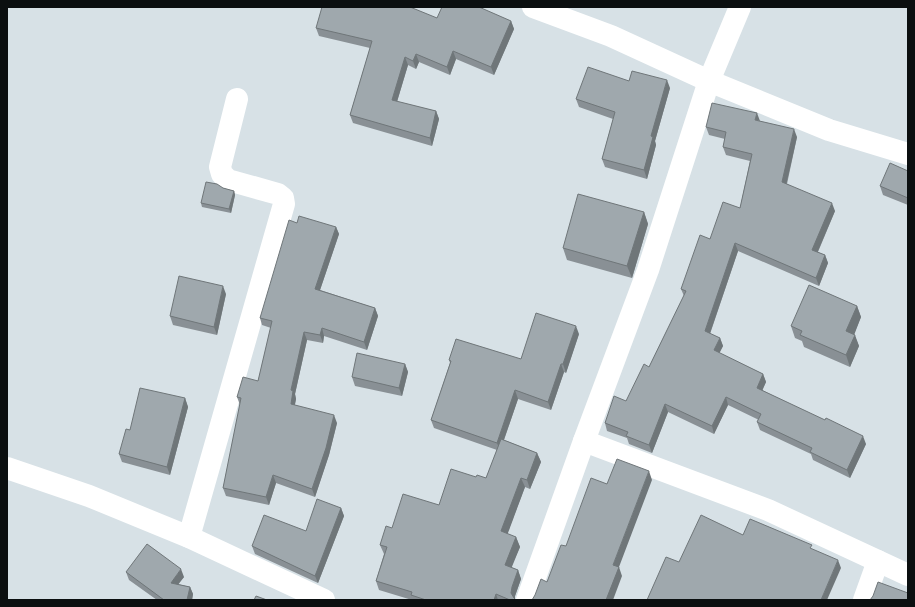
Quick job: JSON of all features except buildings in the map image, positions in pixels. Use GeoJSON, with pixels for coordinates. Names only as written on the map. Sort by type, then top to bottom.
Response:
{"type":"FeatureCollection","features":[{"type":"Feature","properties":{"kind":"street"},"geometry":{"type":"LineString","coordinates":[[533,7],[611,36],[709,81],[829,130],[908,154]]}},
{"type":"Feature","properties":{"kind":"street"},"geometry":{"type":"LineString","coordinates":[[527,600],[584,441],[648,270],[709,81],[740,7]]}},
{"type":"Feature","properties":{"kind":"street"},"geometry":{"type":"LineString","coordinates":[[189,537],[284,204],[283,198],[278,194],[228,180],[222,174],[220,167],[236,99]]}},
{"type":"Feature","properties":{"kind":"street"},"geometry":{"type":"LineString","coordinates":[[584,441],[768,510],[908,574]]}},
{"type":"Feature","properties":{"kind":"street"},"geometry":{"type":"LineString","coordinates":[[7,468],[89,496],[189,537],[324,600]]}},
{"type":"Feature","properties":{"kind":"street"},"geometry":{"type":"LineString","coordinates":[[864,600],[878,561]]}}]}
